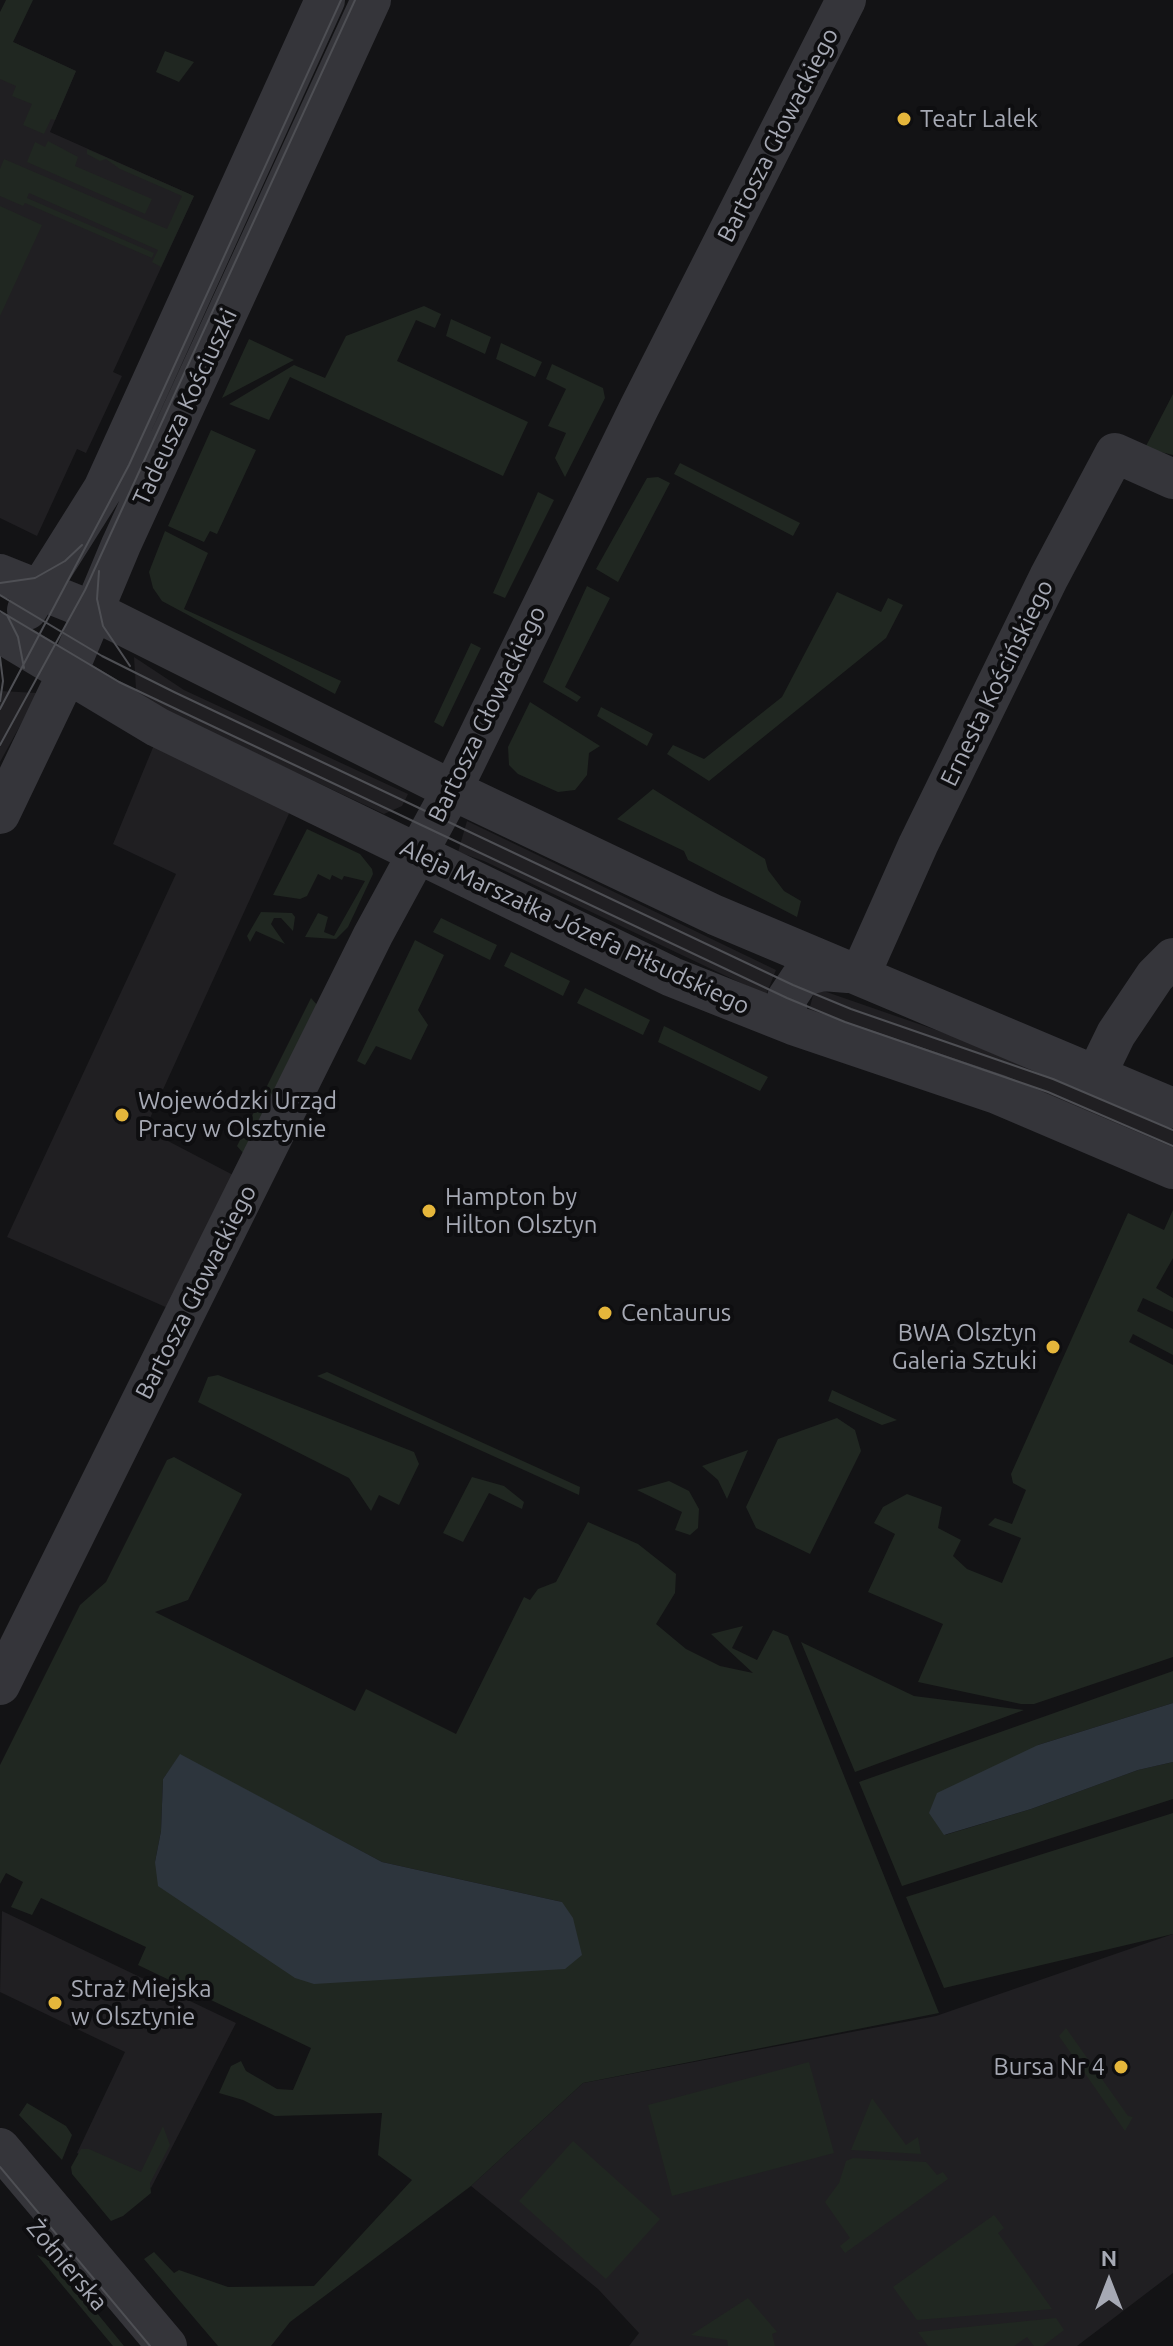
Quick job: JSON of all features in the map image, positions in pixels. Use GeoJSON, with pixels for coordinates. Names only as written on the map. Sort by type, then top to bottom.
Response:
{"type":"FeatureCollection","features":[{"type":"Feature","properties":{"kind":"street","name":"Tadeusza Kościuszki"},"geometry":{"type":"LineString","coordinates":[[3,640],[40,590],[103,489],[325,0]]}},
{"type":"Feature","properties":{"kind":"street","name":"Tadeusza Kościuszki"},"geometry":{"type":"LineString","coordinates":[[0,814],[67,674],[371,0]]}},
{"type":"Feature","properties":{"kind":"street","name":"Bartosza Głowackiego"},"geometry":{"type":"LineString","coordinates":[[0,1685],[846,0]]}},
{"type":"Feature","properties":{"kind":"street","name":"Ernesta Kościńskiego"},"geometry":{"type":"LineString","coordinates":[[860,975],[924,831],[1049,577],[1115,453],[1173,479]]}},
{"type":"Feature","properties":{"kind":"street"},"geometry":{"type":"LineString","coordinates":[[0,574],[93,611],[452,790],[715,915],[1173,1108]]}},
{"type":"Feature","properties":{"kind":"street","name":"Aleja Marszałka Józefa Piłsudskiego"},"geometry":{"type":"LineString","coordinates":[[3,640],[157,727],[672,977],[793,1025],[997,1094],[1173,1169]]}},
{"type":"Feature","properties":{"kind":"street"},"geometry":{"type":"LineString","coordinates":[[1096,1075],[1116,1034],[1155,976],[1173,958]]}},
{"type":"Feature","properties":{"kind":"street"},"geometry":{"type":"LineString","coordinates":[[793,1025],[787,1015],[787,998],[801,977],[823,971],[860,975]]}},
{"type":"Feature","properties":{"kind":"street"},"geometry":{"type":"LineString","coordinates":[[0,2148],[167,2346]]}},
{"type":"Feature","properties":{"kind":"street","name":"Żołnierska"},"geometry":{"type":"LineString","coordinates":[[0,2185],[135,2346]]}},
{"type":"Feature","properties":{"kind":"shaded area"},"geometry":{"type":"Polygon","coordinates":[[[6,0],[33,0],[13,42],[76,71],[55,120],[51,119],[44,134],[23,125],[32,104],[12,96],[16,86],[0,79],[0,12],[6,0]]]}},
{"type":"Feature","properties":{"kind":"shaded area"},"geometry":{"type":"Polygon","coordinates":[[[0,36],[76,71],[50,132],[194,196],[113,372],[122,376],[86,453],[77,449],[37,536],[0,518],[0,36]]]}},
{"type":"Feature","properties":{"kind":"shaded area"},"geometry":{"type":"Polygon","coordinates":[[[165,51],[194,62],[179,82],[156,72],[165,51]]]}},
{"type":"Feature","properties":{"kind":"shaded area"},"geometry":{"type":"Polygon","coordinates":[[[48,141],[78,157],[75,166],[152,199],[145,214],[27,162],[35,142],[45,147],[48,141]]]}},
{"type":"Feature","properties":{"kind":"shaded area"},"geometry":{"type":"Polygon","coordinates":[[[87,149],[194,196],[161,267],[152,262],[158,250],[29,193],[27,198],[154,253],[152,258],[25,203],[23,206],[0,196],[0,169],[4,159],[167,229],[182,196],[120,169],[106,159],[100,161],[87,154],[87,149]]]}},
{"type":"Feature","properties":{"kind":"shaded area"},"geometry":{"type":"Polygon","coordinates":[[[0,206],[42,225],[0,316],[0,206]]]}},
{"type":"Feature","properties":{"kind":"shaded area"},"geometry":{"type":"Polygon","coordinates":[[[424,306],[441,314],[435,328],[416,320],[397,361],[528,422],[503,476],[290,377],[269,420],[229,404],[294,365],[325,378],[346,336],[424,306]]]}},
{"type":"Feature","properties":{"kind":"shaded area"},"geometry":{"type":"Polygon","coordinates":[[[451,319],[491,337],[485,354],[446,336],[451,319]]]}},
{"type":"Feature","properties":{"kind":"shaded area"},"geometry":{"type":"Polygon","coordinates":[[[249,339],[294,360],[222,398],[249,339]]]}},
{"type":"Feature","properties":{"kind":"shaded area"},"geometry":{"type":"Polygon","coordinates":[[[501,343],[542,362],[535,377],[496,359],[501,343]]]}},
{"type":"Feature","properties":{"kind":"shaded area"},"geometry":{"type":"Polygon","coordinates":[[[552,364],[603,388],[605,398],[565,477],[555,458],[566,433],[548,426],[566,389],[546,379],[552,364]]]}},
{"type":"Feature","properties":{"kind":"shaded area"},"geometry":{"type":"Polygon","coordinates":[[[1173,394],[1173,455],[1145,448],[1173,394]]]}},
{"type":"Feature","properties":{"kind":"shaded area"},"geometry":{"type":"Polygon","coordinates":[[[211,430],[256,450],[217,534],[210,531],[204,542],[168,526],[211,430]]]}},
{"type":"Feature","properties":{"kind":"shaded area"},"geometry":{"type":"Polygon","coordinates":[[[680,463],[800,523],[793,536],[674,474],[680,463]]]}},
{"type":"Feature","properties":{"kind":"shaded area"},"geometry":{"type":"Polygon","coordinates":[[[658,477],[670,483],[618,582],[596,569],[647,478],[658,477]]]}},
{"type":"Feature","properties":{"kind":"shaded area"},"geometry":{"type":"Polygon","coordinates":[[[538,492],[554,500],[505,598],[493,593],[538,492]]]}},
{"type":"Feature","properties":{"kind":"shaded area"},"geometry":{"type":"Polygon","coordinates":[[[165,531],[208,553],[184,609],[341,681],[335,694],[162,601],[153,588],[149,572],[165,531]]]}},
{"type":"Feature","properties":{"kind":"shaded area"},"geometry":{"type":"Polygon","coordinates":[[[587,586],[610,598],[565,687],[581,697],[577,702],[543,682],[587,586]]]}},
{"type":"Feature","properties":{"kind":"shaded area"},"geometry":{"type":"Polygon","coordinates":[[[837,592],[881,612],[888,598],[903,605],[886,638],[709,781],[667,754],[673,745],[704,759],[782,697],[837,592]]]}},
{"type":"Feature","properties":{"kind":"shaded area"},"geometry":{"type":"Polygon","coordinates":[[[471,643],[481,648],[443,727],[434,722],[471,643]]]}},
{"type":"Feature","properties":{"kind":"shaded area"},"geometry":{"type":"Polygon","coordinates":[[[134,657],[184,690],[408,794],[402,806],[384,814],[172,714],[137,705],[134,657]]]}},
{"type":"Feature","properties":{"kind":"shaded area"},"geometry":{"type":"Polygon","coordinates":[[[0,691],[38,693],[0,762],[0,691]]]}},
{"type":"Feature","properties":{"kind":"shaded area"},"geometry":{"type":"Polygon","coordinates":[[[530,702],[600,746],[589,753],[587,775],[575,790],[558,792],[518,774],[509,765],[508,747],[530,702]]]}},
{"type":"Feature","properties":{"kind":"shaded area"},"geometry":{"type":"Polygon","coordinates":[[[601,707],[653,734],[647,746],[597,716],[601,707]]]}},
{"type":"Feature","properties":{"kind":"shaded area"},"geometry":{"type":"Polygon","coordinates":[[[154,745],[292,807],[145,1129],[235,1176],[170,1309],[7,1237],[176,874],[113,844],[154,745]]]}},
{"type":"Feature","properties":{"kind":"shaded area"},"geometry":{"type":"Polygon","coordinates":[[[653,789],[765,859],[768,870],[784,891],[801,901],[797,917],[688,860],[684,851],[617,819],[653,789]]]}},
{"type":"Feature","properties":{"kind":"shaded area"},"geometry":{"type":"Polygon","coordinates":[[[467,821],[776,970],[766,995],[484,861],[458,852],[467,821]]]}},
{"type":"Feature","properties":{"kind":"shaded area"},"geometry":{"type":"Polygon","coordinates":[[[307,829],[360,854],[372,869],[373,874],[348,927],[336,939],[305,937],[318,913],[328,917],[324,932],[334,936],[365,881],[344,876],[342,880],[332,875],[330,880],[318,874],[307,896],[300,899],[273,895],[307,829]]]}},
{"type":"Feature","properties":{"kind":"shaded area"},"geometry":{"type":"Polygon","coordinates":[[[261,912],[292,913],[295,917],[293,931],[281,918],[274,918],[271,924],[285,944],[256,931],[250,942],[247,936],[261,912]]]}},
{"type":"Feature","properties":{"kind":"shaded area"},"geometry":{"type":"Polygon","coordinates":[[[441,918],[497,945],[490,960],[433,932],[441,918]]]}},
{"type":"Feature","properties":{"kind":"shaded area"},"geometry":{"type":"Polygon","coordinates":[[[415,940],[444,955],[418,1010],[428,1025],[411,1060],[376,1046],[365,1065],[357,1061],[415,940]]]}},
{"type":"Feature","properties":{"kind":"shaded area"},"geometry":{"type":"Polygon","coordinates":[[[511,952],[570,981],[563,996],[504,966],[511,952]]]}},
{"type":"Feature","properties":{"kind":"shaded area"},"geometry":{"type":"Polygon","coordinates":[[[585,988],[650,1020],[643,1035],[577,1003],[585,988]]]}},
{"type":"Feature","properties":{"kind":"shaded area"},"geometry":{"type":"Polygon","coordinates":[[[815,988],[959,1038],[1173,1124],[1173,1153],[808,1014],[815,988]]]}},
{"type":"Feature","properties":{"kind":"shaded area"},"geometry":{"type":"Polygon","coordinates":[[[311,998],[318,1006],[243,1153],[237,1146],[311,998]]]}},
{"type":"Feature","properties":{"kind":"shaded area"},"geometry":{"type":"Polygon","coordinates":[[[664,1026],[768,1077],[760,1091],[658,1042],[664,1026]]]}},
{"type":"Feature","properties":{"kind":"shaded area"},"geometry":{"type":"Polygon","coordinates":[[[1173,1210],[1173,1258],[1156,1288],[1173,1298],[1173,1312],[1143,1298],[1137,1311],[1173,1329],[1173,1355],[1133,1334],[1129,1342],[1173,1365],[1173,1657],[1034,1704],[1021,1704],[918,1682],[943,1624],[868,1592],[895,1534],[874,1523],[883,1507],[907,1494],[942,1507],[938,1528],[961,1540],[953,1556],[967,1569],[1002,1583],[1021,1538],[988,1525],[995,1518],[1012,1524],[1026,1490],[1013,1483],[1011,1474],[1128,1213],[1164,1230],[1173,1210]]]}},
{"type":"Feature","properties":{"kind":"shaded area"},"geometry":{"type":"Polygon","coordinates":[[[327,1372],[580,1487],[579,1495],[317,1376],[327,1372]]]}},
{"type":"Feature","properties":{"kind":"shaded area"},"geometry":{"type":"Polygon","coordinates":[[[218,1375],[414,1452],[419,1464],[399,1505],[379,1495],[371,1511],[349,1478],[198,1402],[208,1377],[218,1375]]]}},
{"type":"Feature","properties":{"kind":"shaded area"},"geometry":{"type":"Polygon","coordinates":[[[832,1390],[897,1420],[882,1425],[828,1401],[832,1390]]]}},
{"type":"Feature","properties":{"kind":"shaded area"},"geometry":{"type":"Polygon","coordinates":[[[837,1418],[855,1430],[861,1451],[810,1554],[756,1528],[746,1507],[778,1439],[837,1418]]]}},
{"type":"Feature","properties":{"kind":"shaded area"},"geometry":{"type":"Polygon","coordinates":[[[748,1450],[727,1499],[718,1480],[702,1466],[748,1450]]]}},
{"type":"Feature","properties":{"kind":"shaded area"},"geometry":{"type":"Polygon","coordinates":[[[174,1457],[242,1494],[188,1600],[155,1612],[355,1711],[366,1689],[456,1734],[524,1597],[530,1600],[538,1589],[556,1582],[588,1522],[638,1544],[676,1574],[675,1593],[656,1624],[686,1649],[720,1666],[753,1673],[711,1634],[743,1626],[732,1648],[757,1660],[773,1630],[788,1636],[939,2013],[583,2083],[471,2186],[290,2322],[271,2346],[218,2346],[144,2259],[154,2252],[174,2273],[179,2270],[228,2287],[314,2286],[412,2180],[378,2155],[382,2113],[275,2116],[243,2100],[219,2093],[231,2066],[241,2061],[246,2071],[277,2089],[293,2090],[311,2048],[138,1965],[146,1947],[41,1898],[32,1915],[11,1907],[23,1882],[6,1873],[0,1884],[0,1765],[80,1605],[106,1582],[167,1460],[174,1457]],[[180,1755],[163,1779],[161,1831],[155,1862],[562,1902],[382,1862],[180,1755]]]}},
{"type":"Feature","properties":{"kind":"shaded area"},"geometry":{"type":"Polygon","coordinates":[[[472,1477],[504,1486],[524,1502],[522,1509],[489,1493],[463,1542],[443,1533],[472,1477]]]}},
{"type":"Feature","properties":{"kind":"shaded area"},"geometry":{"type":"Polygon","coordinates":[[[669,1481],[689,1491],[699,1509],[698,1528],[690,1535],[675,1530],[682,1512],[637,1490],[669,1481]]]}},
{"type":"Feature","properties":{"kind":"shaded area"},"geometry":{"type":"Polygon","coordinates":[[[801,1642],[914,1696],[1024,1710],[855,1772],[801,1642]]]}},
{"type":"Feature","properties":{"kind":"shaded area"},"geometry":{"type":"Polygon","coordinates":[[[1173,1671],[1173,1703],[1038,1745],[945,1835],[1031,1809],[1138,1770],[1173,1762],[1173,1799],[902,1886],[859,1782],[1173,1671]]]}},
{"type":"Feature","properties":{"kind":"shaded area"},"geometry":{"type":"Polygon","coordinates":[[[1173,1703],[1173,1762],[1138,1770],[1031,1809],[944,1835],[929,1813],[937,1793],[1038,1745],[1173,1703]]]}},
{"type":"Feature","properties":{"kind":"shaded area"},"geometry":{"type":"Polygon","coordinates":[[[180,1754],[382,1862],[562,1902],[573,1918],[582,1955],[565,1969],[314,1984],[295,1978],[158,1886],[155,1862],[161,1831],[163,1779],[180,1754]]]}},
{"type":"Feature","properties":{"kind":"shaded area"},"geometry":{"type":"Polygon","coordinates":[[[1173,1813],[1173,1934],[944,1988],[906,1897],[1173,1813]]]}},
{"type":"Feature","properties":{"kind":"shaded area"},"geometry":{"type":"Polygon","coordinates":[[[2,1911],[236,2023],[151,2188],[77,2153],[125,2052],[0,1992],[2,1911]]]}},
{"type":"Feature","properties":{"kind":"shaded area"},"geometry":{"type":"Polygon","coordinates":[[[1173,1934],[1173,2273],[1077,2346],[629,2346],[639,2333],[598,2289],[471,2186],[583,2083],[936,2016],[1173,1934]]]}},
{"type":"Feature","properties":{"kind":"shaded area"},"geometry":{"type":"Polygon","coordinates":[[[1066,2028],[1128,2116],[1133,2117],[1125,2131],[1059,2036],[1066,2028]]]}},
{"type":"Feature","properties":{"kind":"shaded area"},"geometry":{"type":"Polygon","coordinates":[[[809,2062],[834,2153],[672,2196],[648,2105],[809,2062]]]}},
{"type":"Feature","properties":{"kind":"shaded area"},"geometry":{"type":"Polygon","coordinates":[[[872,2098],[906,2145],[918,2137],[921,2154],[851,2150],[872,2098]]]}},
{"type":"Feature","properties":{"kind":"shaded area"},"geometry":{"type":"Polygon","coordinates":[[[27,2103],[66,2126],[72,2135],[62,2160],[19,2115],[27,2103]]]}},
{"type":"Feature","properties":{"kind":"shaded area"},"geometry":{"type":"Polygon","coordinates":[[[163,2126],[170,2145],[150,2183],[151,2193],[123,2216],[111,2221],[72,2174],[71,2167],[81,2149],[89,2149],[141,2172],[163,2126]]]}},
{"type":"Feature","properties":{"kind":"shaded area"},"geometry":{"type":"Polygon","coordinates":[[[573,2141],[660,2219],[606,2279],[519,2201],[573,2141]]]}},
{"type":"Feature","properties":{"kind":"shaded area"},"geometry":{"type":"Polygon","coordinates":[[[853,2158],[926,2162],[937,2175],[943,2172],[948,2179],[845,2253],[840,2246],[850,2238],[825,2202],[839,2183],[846,2161],[853,2158]]]}},
{"type":"Feature","properties":{"kind":"shaded area"},"geometry":{"type":"Polygon","coordinates":[[[994,2215],[1004,2228],[998,2233],[1052,2309],[917,2320],[893,2287],[994,2215]]]}},
{"type":"Feature","properties":{"kind":"shaded area"},"geometry":{"type":"Polygon","coordinates":[[[37,2255],[55,2262],[124,2346],[113,2346],[37,2255]]]}},
{"type":"Feature","properties":{"kind":"shaded area"},"geometry":{"type":"Polygon","coordinates":[[[748,2298],[777,2332],[772,2334],[775,2346],[728,2346],[727,2340],[691,2335],[748,2298]]]}},
{"type":"Feature","properties":{"kind":"shaded area"},"geometry":{"type":"Polygon","coordinates":[[[1056,2318],[1064,2330],[1043,2346],[1034,2346],[1027,2337],[1014,2346],[928,2346],[918,2332],[1056,2318]]]}},
{"type":"Feature","properties":{"kind":"tram line"},"geometry":{"type":"LineString","coordinates":[[0,709],[129,465],[341,0]]}},
{"type":"Feature","properties":{"kind":"tram line"},"geometry":{"type":"LineString","coordinates":[[0,745],[85,590],[355,0]]}},
{"type":"Feature","properties":{"kind":"tram line"},"geometry":{"type":"LineString","coordinates":[[0,583],[35,578],[65,561],[82,545]]}},
{"type":"Feature","properties":{"kind":"tram line"},"geometry":{"type":"LineString","coordinates":[[99,571],[97,599],[103,626],[130,666]]}},
{"type":"Feature","properties":{"kind":"tram line"},"geometry":{"type":"LineString","coordinates":[[0,595],[102,656],[174,692],[793,985],[851,1009],[1053,1079],[1173,1130]]}},
{"type":"Feature","properties":{"kind":"tram line"},"geometry":{"type":"LineString","coordinates":[[0,611],[119,682],[787,998],[845,1022],[1048,1092],[1173,1146]]}},
{"type":"Feature","properties":{"kind":"tram line"},"geometry":{"type":"LineString","coordinates":[[7,615],[18,637],[24,668]]}},
{"type":"Feature","properties":{"kind":"tram line"},"geometry":{"type":"LineString","coordinates":[[0,657],[3,681],[0,701]]}},
{"type":"Feature","properties":{"kind":"tram line"},"geometry":{"type":"LineString","coordinates":[[0,2167],[150,2346]]}},
{"type":"Feature","properties":{"kind":"place","name":"Teatr Lalek"},"geometry":{"type":"Point","coordinates":[904,119]}},
{"type":"Feature","properties":{"kind":"place","name":"Wojewódzki Urząd Pracy w Olsztynie"},"geometry":{"type":"Point","coordinates":[122,1115]}},
{"type":"Feature","properties":{"kind":"place","name":"Hampton by Hilton Olsztyn"},"geometry":{"type":"Point","coordinates":[429,1211]}},
{"type":"Feature","properties":{"kind":"place","name":"Centaurus"},"geometry":{"type":"Point","coordinates":[605,1313]}},
{"type":"Feature","properties":{"kind":"place","name":"BWA Olsztyn Galeria Sztuki"},"geometry":{"type":"Point","coordinates":[1053,1347]}},
{"type":"Feature","properties":{"kind":"place","name":"Straż Miejska w Olsztynie"},"geometry":{"type":"Point","coordinates":[55,2003]}},
{"type":"Feature","properties":{"kind":"place","name":"Bursa Nr 4"},"geometry":{"type":"Point","coordinates":[1121,2067]}}]}
